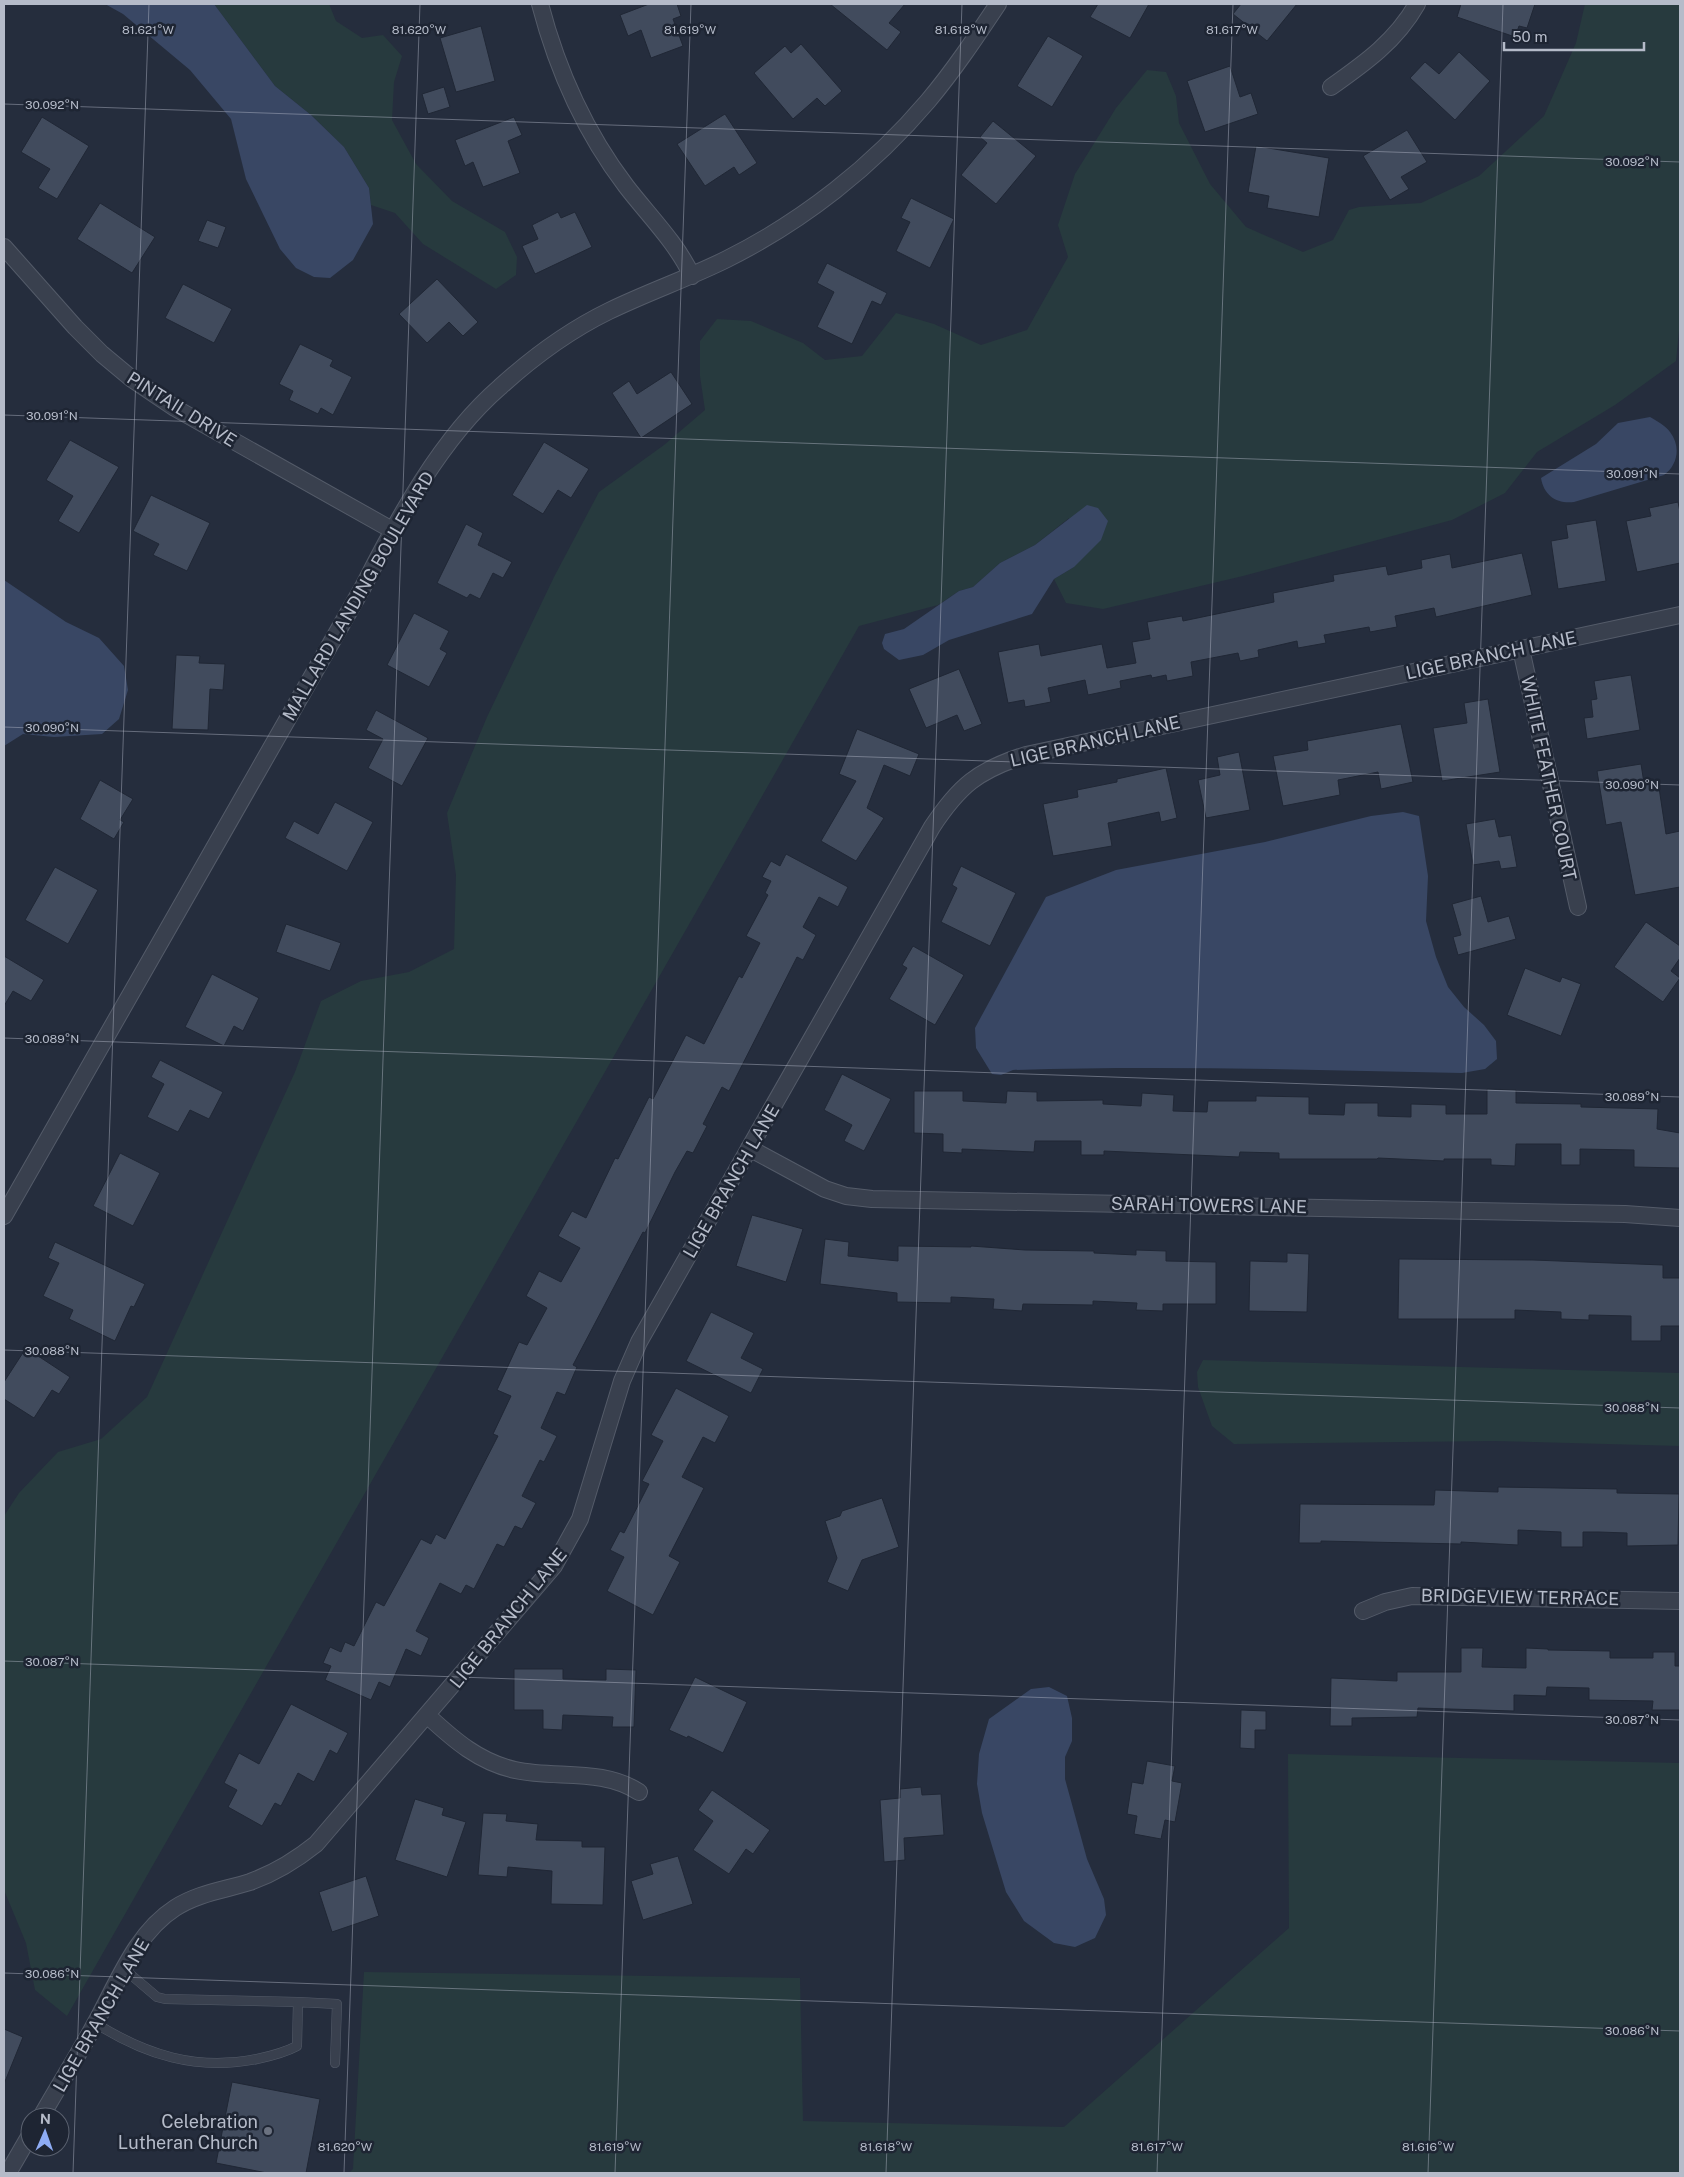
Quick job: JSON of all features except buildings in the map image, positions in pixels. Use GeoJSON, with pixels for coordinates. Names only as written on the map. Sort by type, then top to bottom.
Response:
{"type":"FeatureCollection","features":[{"type":"Feature","properties":{"kind":"street"},"geometry":{"type":"LineString","coordinates":[[540,4],[558,64],[576,104],[604,155],[626,186],[684,258],[692,276]]}},
{"type":"Feature","properties":{"kind":"street","name":"MALLARD LANDING BOULEVARD"},"geometry":{"type":"LineString","coordinates":[[4,1216],[363,587],[392,530],[449,443],[474,411],[537,356],[576,329],[610,311],[692,276],[773,233],[818,203],[870,160],[900,132],[966,54],[998,4]]}},
{"type":"Feature","properties":{"kind":"street"},"geometry":{"type":"LineString","coordinates":[[1331,86],[1372,58],[1388,44],[1407,21],[1416,4]]}},
{"type":"Feature","properties":{"kind":"street","name":"PINTAIL DRIVE"},"geometry":{"type":"LineString","coordinates":[[4,248],[75,327],[102,354],[132,379],[175,408],[392,530]]}},
{"type":"Feature","properties":{"kind":"street","name":"LIGE BRANCH LANE"},"geometry":{"type":"LineString","coordinates":[[47,2107],[96,2023],[124,1969],[158,1921],[175,1908],[206,1894],[249,1882],[274,1872],[297,1859],[316,1844],[428,1716],[554,1566],[573,1535],[580,1519],[622,1381],[639,1342],[932,827],[964,785],[984,771],[1026,755],[1680,615]]}},
{"type":"Feature","properties":{"kind":"street","name":"WHITE FEATHER COURT"},"geometry":{"type":"LineString","coordinates":[[1521,649],[1578,907]]}},
{"type":"Feature","properties":{"kind":"street","name":"SARAH TOWERS LANE"},"geometry":{"type":"LineString","coordinates":[[749,1148],[825,1189],[846,1196],[872,1200],[1605,1213],[1680,1218]]}},
{"type":"Feature","properties":{"kind":"street","name":"BRIDGEVIEW TERRACE"},"geometry":{"type":"LineString","coordinates":[[1362,1611],[1384,1602],[1412,1596],[1680,1600]]}},
{"type":"Feature","properties":{"kind":"street"},"geometry":{"type":"LineString","coordinates":[[428,1716],[456,1742],[475,1755],[496,1765],[536,1773],[610,1779],[626,1784],[639,1792]]}},
{"type":"Feature","properties":{"kind":"street"},"geometry":{"type":"LineString","coordinates":[[8,2173],[20,2153]]}},
{"type":"Feature","properties":{"kind":"lane"},"geometry":{"type":"LineString","coordinates":[[124,1969],[157,1997],[165,1999],[337,2004],[336,2063]]}},
{"type":"Feature","properties":{"kind":"lane"},"geometry":{"type":"LineString","coordinates":[[96,2023],[122,2040],[158,2054],[208,2064],[246,2061],[287,2052],[297,2046],[298,2002]]}},
{"type":"Feature","properties":{"kind":"green space"},"geometry":{"type":"Polygon","coordinates":[[[214,4],[329,4],[336,21],[362,38],[383,35],[402,56],[394,82],[392,120],[416,164],[452,201],[505,232],[517,257],[516,275],[496,289],[423,244],[395,213],[371,205],[369,188],[344,147],[311,115],[275,86],[214,4]]]}},
{"type":"Feature","properties":{"kind":"green space"},"geometry":{"type":"Polygon","coordinates":[[[1585,4],[1680,4],[1680,321],[1676,361],[1615,405],[1537,452],[1505,493],[1452,520],[1243,576],[1103,609],[1066,603],[1054,579],[1074,567],[1069,518],[1035,545],[1000,563],[973,587],[959,591],[938,605],[859,626],[67,2016],[35,1990],[26,1943],[4,1890],[4,1516],[19,1493],[58,1452],[101,1439],[147,1397],[295,1072],[321,1001],[361,981],[409,972],[454,949],[456,875],[447,813],[487,717],[554,577],[599,492],[664,445],[705,410],[700,376],[700,341],[717,319],[751,321],[803,343],[825,360],[862,356],[896,313],[934,324],[981,345],[1027,330],[1068,257],[1058,225],[1075,174],[1116,108],[1147,70],[1166,72],[1176,96],[1179,123],[1210,184],[1246,227],[1303,252],[1333,240],[1349,210],[1359,207],[1421,203],[1479,176],[1544,116],[1576,43],[1585,4]]]}},
{"type":"Feature","properties":{"kind":"green space"},"geometry":{"type":"Polygon","coordinates":[[[1203,1360],[1680,1373],[1680,1446],[1494,1441],[1234,1444],[1212,1426],[1198,1387],[1197,1372],[1203,1360]]]}},
{"type":"Feature","properties":{"kind":"green space"},"geometry":{"type":"Polygon","coordinates":[[[1288,1754],[1680,1763],[1680,2173],[349,2173],[353,2169],[364,1972],[800,1978],[803,2121],[1064,2127],[1289,1928],[1288,1754]]]}},
{"type":"Feature","properties":{"kind":"water"},"geometry":{"type":"Polygon","coordinates":[[[105,4],[214,4],[275,86],[311,115],[344,147],[369,188],[373,224],[353,260],[330,278],[314,277],[296,268],[280,249],[246,179],[231,119],[190,70],[123,14],[105,4]]]}},
{"type":"Feature","properties":{"kind":"water"},"geometry":{"type":"Polygon","coordinates":[[[1650,417],[1668,430],[1676,443],[1675,461],[1664,475],[1574,502],[1562,502],[1552,498],[1545,490],[1541,478],[1596,444],[1618,423],[1650,417]]]}},
{"type":"Feature","properties":{"kind":"water"},"geometry":{"type":"Polygon","coordinates":[[[1087,505],[1098,508],[1108,521],[1101,540],[1074,567],[1054,579],[1032,614],[949,640],[923,655],[899,660],[884,649],[882,643],[885,634],[904,629],[959,591],[973,587],[1000,563],[1035,545],[1087,505]]]}},
{"type":"Feature","properties":{"kind":"water"},"geometry":{"type":"Polygon","coordinates":[[[4,580],[66,622],[99,638],[124,666],[128,690],[119,719],[102,734],[54,737],[23,734],[4,746],[4,580]]]}},
{"type":"Feature","properties":{"kind":"water"},"geometry":{"type":"Polygon","coordinates":[[[1403,812],[1419,816],[1428,876],[1426,921],[1436,957],[1448,987],[1464,1007],[1484,1025],[1496,1041],[1497,1059],[1485,1069],[1462,1073],[1237,1068],[1125,1068],[1013,1070],[1001,1075],[992,1074],[976,1048],[975,1028],[1046,897],[1116,870],[1265,842],[1371,816],[1403,812]]]}},
{"type":"Feature","properties":{"kind":"water"},"geometry":{"type":"Polygon","coordinates":[[[1049,1687],[1067,1696],[1072,1718],[1072,1741],[1065,1757],[1065,1779],[1087,1859],[1104,1899],[1106,1915],[1095,1938],[1075,1947],[1054,1943],[1024,1921],[1006,1892],[982,1813],[977,1784],[979,1754],[989,1719],[1031,1689],[1049,1687]]]}},
{"type":"Feature","properties":{"kind":"place","name":"Celebration Lutheran Church"},"geometry":{"type":"Point","coordinates":[268,2131]}}]}
